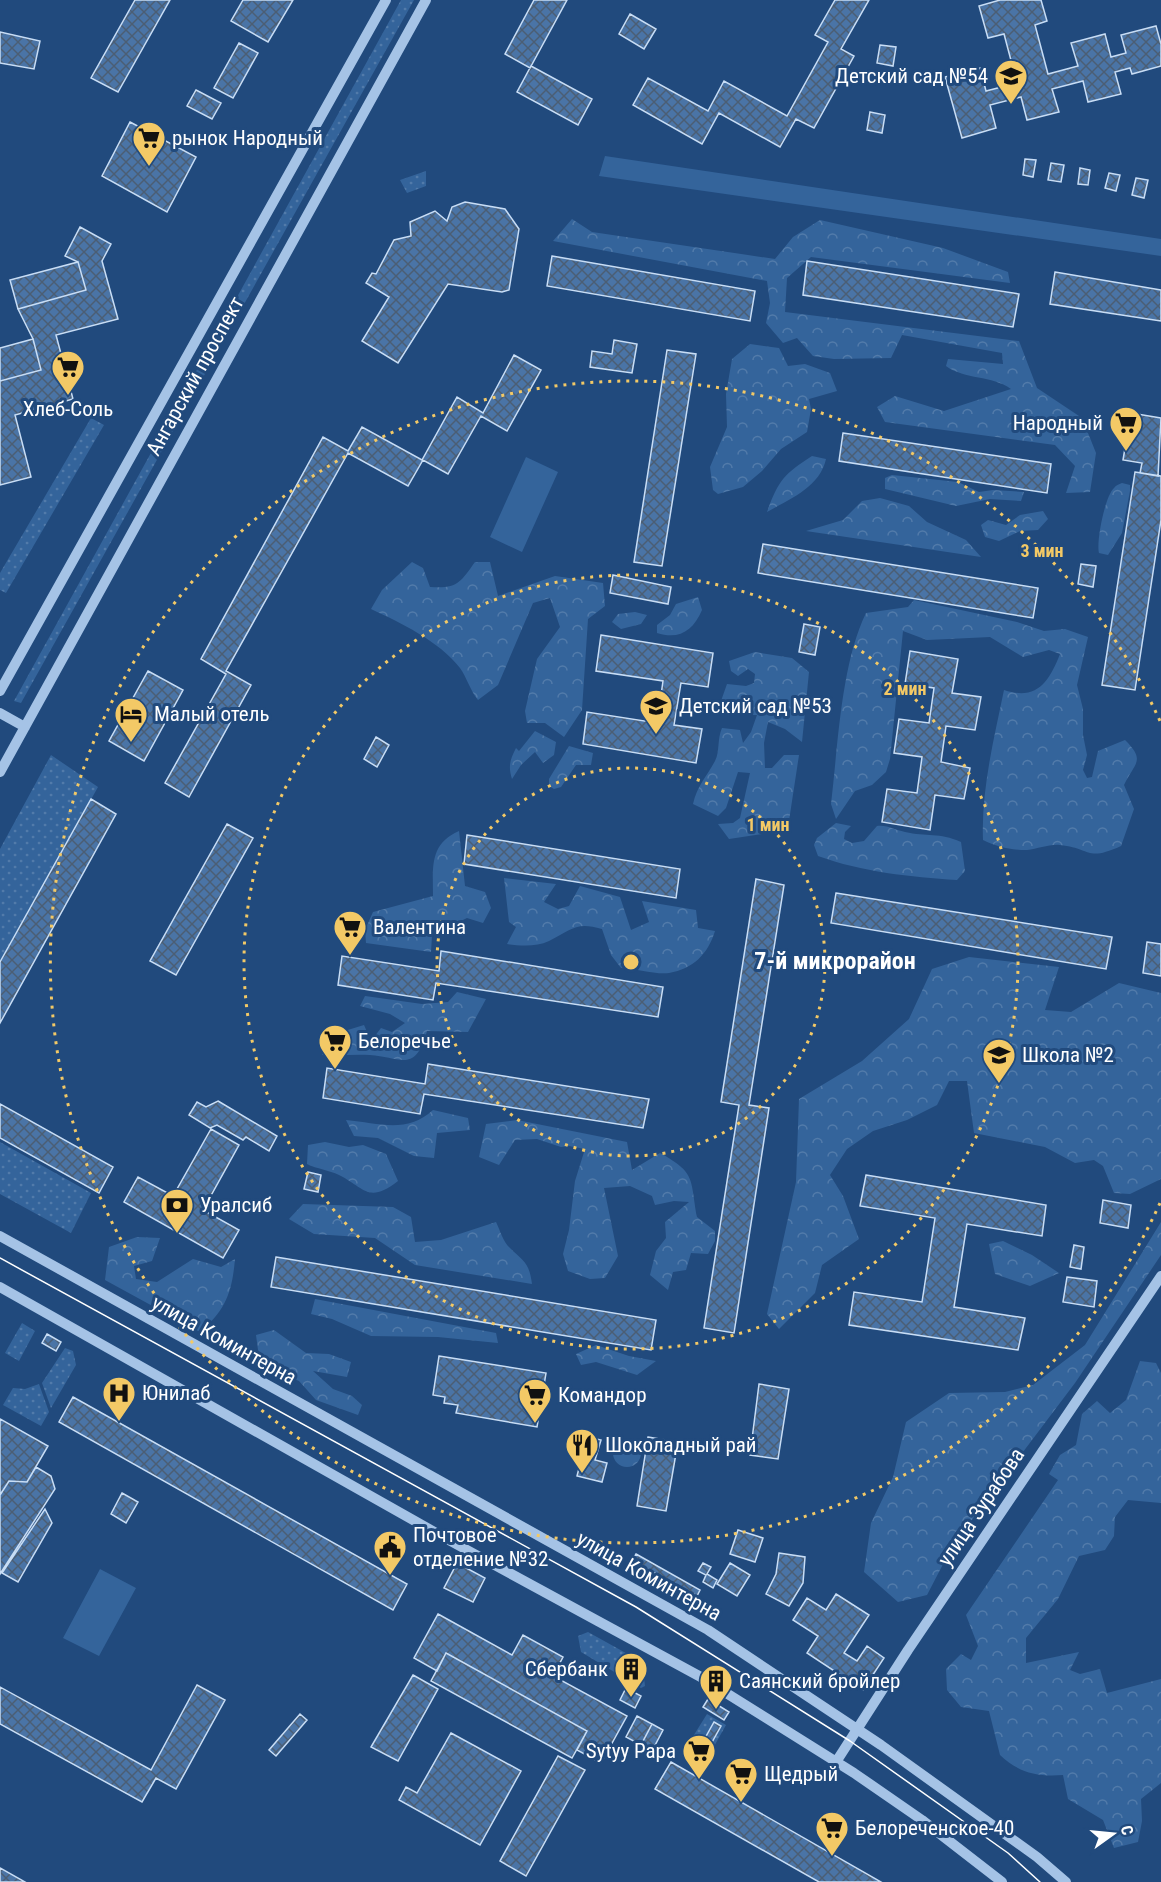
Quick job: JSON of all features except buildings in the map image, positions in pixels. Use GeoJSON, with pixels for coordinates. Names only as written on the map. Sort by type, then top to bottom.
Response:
{"type":"FeatureCollection","features":[{"type":"Feature","properties":{"kind":"street","name":"Ангарский проспект"},"geometry":{"type":"LineString","coordinates":[[0,691],[386,0]]}},
{"type":"Feature","properties":{"kind":"street","name":"Ангарский проспект"},"geometry":{"type":"LineString","coordinates":[[0,772],[426,0]]}},
{"type":"Feature","properties":{"kind":"street"},"geometry":{"type":"LineString","coordinates":[[0,713],[25,727]]}},
{"type":"Feature","properties":{"kind":"street","name":"улица Коминтерна"},"geometry":{"type":"LineString","coordinates":[[0,1236],[369,1444],[708,1630],[857,1729],[1037,1857],[1066,1882]]}},
{"type":"Feature","properties":{"kind":"street","name":"улица Зурабова"},"geometry":{"type":"LineString","coordinates":[[836,1762],[1161,1276]]}},
{"type":"Feature","properties":{"kind":"street"},"geometry":{"type":"LineString","coordinates":[[0,1287],[445,1538],[685,1668],[836,1762],[922,1820],[1002,1882]]}},
{"type":"Feature","properties":{"kind":"green space"},"geometry":{"type":"Polygon","coordinates":[[[401,0],[414,0],[21,703],[14,701],[401,0]]]}},
{"type":"Feature","properties":{"kind":"green space"},"geometry":{"type":"Polygon","coordinates":[[[605,156],[1161,239],[1161,256],[599,176],[605,156]]]}},
{"type":"Feature","properties":{"kind":"green space"},"geometry":{"type":"Polygon","coordinates":[[[426,171],[426,186],[407,193],[400,180],[426,171]]]}},
{"type":"Feature","properties":{"kind":"green space"},"geometry":{"type":"Polygon","coordinates":[[[572,219],[592,232],[775,259],[793,237],[820,220],[943,248],[1008,272],[1010,283],[811,257],[787,278],[785,312],[1019,341],[1037,388],[1082,418],[1096,453],[1090,492],[1066,493],[1075,466],[1055,445],[885,422],[877,407],[895,396],[944,411],[1011,389],[996,381],[962,374],[946,366],[948,359],[1003,364],[1002,353],[902,335],[891,358],[834,359],[813,356],[797,338],[783,343],[766,323],[770,303],[767,281],[553,241],[572,219]]]}},
{"type":"Feature","properties":{"kind":"green space"},"geometry":{"type":"Polygon","coordinates":[[[750,344],[779,348],[788,366],[805,364],[830,373],[837,391],[809,399],[811,409],[807,432],[781,449],[762,471],[743,487],[718,494],[713,490],[710,467],[727,427],[726,394],[732,359],[750,344]]]}},
{"type":"Feature","properties":{"kind":"green space"},"geometry":{"type":"Polygon","coordinates":[[[91,418],[104,425],[6,593],[0,590],[0,573],[91,418]]]}},
{"type":"Feature","properties":{"kind":"green space"},"geometry":{"type":"Polygon","coordinates":[[[812,456],[826,459],[823,469],[811,485],[767,512],[783,479],[812,456]]]}},
{"type":"Feature","properties":{"kind":"green space"},"geometry":{"type":"Polygon","coordinates":[[[526,457],[558,472],[522,552],[490,537],[526,457]]]}},
{"type":"Feature","properties":{"kind":"green space"},"geometry":{"type":"Polygon","coordinates":[[[892,475],[958,482],[979,492],[993,490],[1024,492],[1021,501],[990,499],[956,506],[885,489],[885,478],[892,475]]]}},
{"type":"Feature","properties":{"kind":"green space"},"geometry":{"type":"Polygon","coordinates":[[[1122,483],[1130,485],[1130,491],[1122,533],[1108,555],[1099,553],[1100,530],[1107,500],[1115,487],[1122,483]]]}},
{"type":"Feature","properties":{"kind":"green space"},"geometry":{"type":"Polygon","coordinates":[[[880,498],[909,506],[927,522],[966,540],[981,557],[806,531],[843,520],[862,501],[880,498]]]}},
{"type":"Feature","properties":{"kind":"green space"},"geometry":{"type":"Polygon","coordinates":[[[1043,511],[1048,519],[1038,530],[1020,531],[999,541],[985,537],[981,525],[988,520],[1006,525],[1020,515],[1043,511]]]}},
{"type":"Feature","properties":{"kind":"green space"},"geometry":{"type":"Polygon","coordinates":[[[412,562],[423,568],[430,587],[446,587],[461,580],[475,562],[490,562],[498,596],[555,576],[603,583],[605,606],[588,619],[582,710],[564,737],[545,723],[527,723],[525,711],[537,659],[560,627],[550,598],[533,603],[498,685],[478,700],[460,668],[441,649],[407,627],[371,609],[382,590],[412,562]]]}},
{"type":"Feature","properties":{"kind":"green space"},"geometry":{"type":"Polygon","coordinates":[[[698,597],[702,610],[690,628],[679,634],[657,633],[657,625],[670,615],[676,604],[698,597]]]}},
{"type":"Feature","properties":{"kind":"green space"},"geometry":{"type":"Polygon","coordinates":[[[914,600],[1017,622],[1044,631],[1065,629],[1088,637],[1077,685],[1083,709],[1083,735],[1087,755],[1083,770],[1087,778],[1092,777],[1098,751],[1125,740],[1137,757],[1135,766],[1124,785],[1134,809],[1121,846],[1094,854],[1060,845],[1027,850],[1015,849],[983,840],[986,783],[1004,690],[1025,693],[1040,687],[1051,673],[1060,654],[1049,650],[1023,657],[990,637],[927,640],[903,631],[890,759],[886,772],[872,785],[855,791],[836,819],[831,804],[839,732],[846,681],[858,633],[866,613],[908,607],[914,600]]]}},
{"type":"Feature","properties":{"kind":"green space"},"geometry":{"type":"Polygon","coordinates":[[[635,612],[647,615],[641,624],[621,629],[612,622],[618,614],[635,612]]]}},
{"type":"Feature","properties":{"kind":"green space"},"geometry":{"type":"Polygon","coordinates":[[[755,652],[792,658],[809,672],[802,742],[785,729],[768,722],[764,743],[765,768],[772,768],[784,755],[799,755],[787,834],[762,834],[729,839],[718,824],[733,823],[740,818],[750,773],[738,772],[726,808],[718,816],[693,804],[700,786],[717,757],[722,728],[740,730],[743,743],[751,732],[757,715],[748,715],[737,707],[725,715],[721,701],[727,684],[746,686],[754,683],[755,674],[748,669],[738,676],[731,671],[729,661],[755,652]]]}},
{"type":"Feature","properties":{"kind":"green space"},"geometry":{"type":"Polygon","coordinates":[[[535,731],[556,742],[554,755],[543,763],[535,752],[521,765],[512,779],[510,767],[514,752],[516,748],[519,751],[535,731]]]}},
{"type":"Feature","properties":{"kind":"green space"},"geometry":{"type":"Polygon","coordinates":[[[569,746],[593,753],[591,765],[576,765],[561,787],[554,789],[549,786],[549,779],[569,746]]]}},
{"type":"Feature","properties":{"kind":"green space"},"geometry":{"type":"Polygon","coordinates":[[[51,755],[98,787],[0,962],[0,849],[51,755]]]}},
{"type":"Feature","properties":{"kind":"green space"},"geometry":{"type":"Polygon","coordinates":[[[836,823],[851,826],[845,832],[844,839],[852,843],[864,841],[877,826],[953,839],[961,842],[965,871],[957,880],[922,877],[869,870],[818,856],[814,845],[817,838],[836,823]]]}},
{"type":"Feature","properties":{"kind":"green space"},"geometry":{"type":"Polygon","coordinates":[[[459,831],[465,886],[485,892],[491,908],[483,923],[467,918],[432,935],[431,952],[366,943],[365,930],[373,912],[433,896],[433,867],[438,850],[449,836],[459,831]]]}},
{"type":"Feature","properties":{"kind":"green space"},"geometry":{"type":"Polygon","coordinates":[[[504,878],[556,884],[544,902],[558,909],[569,906],[580,886],[620,897],[631,930],[649,922],[642,901],[696,910],[698,928],[715,931],[708,947],[698,959],[685,968],[669,973],[621,968],[611,955],[602,929],[593,927],[580,926],[539,944],[523,946],[507,944],[516,927],[509,922],[504,878]]]}},
{"type":"Feature","properties":{"kind":"green space"},"geometry":{"type":"Polygon","coordinates":[[[969,957],[1059,967],[1045,1010],[1071,1012],[1119,983],[1161,993],[1161,1179],[1130,1194],[1114,1193],[1103,1166],[1094,1160],[1075,1163],[1045,1147],[974,1133],[967,1081],[949,1081],[937,1105],[907,1120],[873,1131],[847,1149],[830,1175],[843,1196],[859,1239],[822,1265],[815,1293],[779,1329],[767,1314],[796,1182],[799,1099],[862,1061],[909,1019],[932,969],[969,957]]]}},
{"type":"Feature","properties":{"kind":"green space"},"geometry":{"type":"Polygon","coordinates":[[[457,992],[486,999],[468,1032],[427,1031],[417,1053],[406,1060],[370,1055],[322,1055],[338,1033],[364,1025],[371,1041],[381,1028],[392,1032],[405,1023],[390,1014],[360,1006],[365,996],[422,1004],[448,1002],[457,992]]]}},
{"type":"Feature","properties":{"kind":"green space"},"geometry":{"type":"Polygon","coordinates":[[[433,1110],[468,1118],[470,1130],[437,1133],[434,1158],[414,1156],[378,1138],[354,1136],[346,1120],[403,1125],[433,1110]]]}},
{"type":"Feature","properties":{"kind":"green space"},"geometry":{"type":"Polygon","coordinates":[[[517,1120],[627,1142],[632,1170],[660,1153],[672,1160],[686,1172],[689,1178],[697,1217],[715,1231],[715,1241],[708,1254],[691,1253],[686,1270],[673,1272],[668,1290],[650,1275],[656,1251],[666,1238],[665,1222],[689,1202],[674,1201],[655,1205],[652,1196],[630,1186],[604,1188],[618,1256],[605,1278],[590,1279],[568,1271],[563,1254],[569,1230],[575,1181],[585,1149],[561,1147],[537,1139],[515,1140],[499,1165],[479,1157],[486,1124],[517,1120]]]}},
{"type":"Feature","properties":{"kind":"green space"},"geometry":{"type":"Polygon","coordinates":[[[0,1142],[91,1193],[71,1233],[0,1194],[0,1142]]]}},
{"type":"Feature","properties":{"kind":"green space"},"geometry":{"type":"Polygon","coordinates":[[[325,1142],[349,1147],[363,1145],[386,1154],[398,1181],[380,1192],[367,1192],[335,1173],[307,1164],[308,1145],[325,1142]]]}},
{"type":"Feature","properties":{"kind":"green space"},"geometry":{"type":"Polygon","coordinates":[[[303,1204],[393,1207],[411,1217],[415,1242],[441,1240],[496,1222],[505,1243],[527,1267],[532,1284],[415,1265],[375,1238],[314,1234],[289,1219],[303,1204]]]}},
{"type":"Feature","properties":{"kind":"green space"},"geometry":{"type":"Polygon","coordinates":[[[1161,1222],[1161,1255],[1075,1383],[953,1545],[927,1595],[898,1602],[864,1572],[871,1523],[893,1477],[906,1422],[949,1393],[1005,1392],[1033,1385],[1085,1345],[1161,1222]]]}},
{"type":"Feature","properties":{"kind":"green space"},"geometry":{"type":"Polygon","coordinates":[[[137,1237],[160,1238],[152,1261],[134,1266],[136,1279],[157,1282],[193,1259],[221,1267],[235,1259],[226,1300],[216,1316],[200,1332],[105,1280],[109,1247],[137,1237]]]}},
{"type":"Feature","properties":{"kind":"green space"},"geometry":{"type":"Polygon","coordinates":[[[1003,1241],[1032,1255],[1059,1273],[1030,1286],[995,1274],[989,1244],[1003,1241]]]}},
{"type":"Feature","properties":{"kind":"green space"},"geometry":{"type":"Polygon","coordinates":[[[315,1299],[496,1333],[498,1343],[438,1337],[371,1336],[332,1319],[311,1314],[315,1299]]]}},
{"type":"Feature","properties":{"kind":"green space"},"geometry":{"type":"Polygon","coordinates":[[[22,1323],[35,1331],[19,1361],[5,1353],[22,1323]]]}},
{"type":"Feature","properties":{"kind":"green space"},"geometry":{"type":"Polygon","coordinates":[[[274,1330],[306,1353],[329,1354],[351,1362],[347,1377],[313,1371],[333,1389],[352,1396],[362,1405],[358,1415],[316,1400],[299,1381],[271,1369],[258,1350],[256,1335],[274,1330]]]}},
{"type":"Feature","properties":{"kind":"green space"},"geometry":{"type":"Polygon","coordinates":[[[596,1345],[629,1356],[656,1361],[637,1375],[596,1362],[581,1365],[576,1354],[596,1345]]]}},
{"type":"Feature","properties":{"kind":"green space"},"geometry":{"type":"Polygon","coordinates":[[[65,1348],[73,1351],[76,1365],[51,1408],[42,1383],[65,1348]]]}},
{"type":"Feature","properties":{"kind":"green space"},"geometry":{"type":"Polygon","coordinates":[[[1140,1361],[1156,1363],[1161,1373],[1161,1503],[1128,1500],[1115,1517],[1114,1536],[1105,1550],[1079,1556],[1058,1599],[1026,1638],[1026,1663],[1079,1652],[1070,1670],[1080,1674],[1100,1669],[1107,1693],[1161,1679],[1161,1783],[1141,1799],[1142,1821],[1138,1842],[1114,1848],[1103,1820],[1068,1799],[1063,1775],[1045,1775],[1022,1770],[1000,1755],[989,1711],[961,1707],[947,1690],[946,1669],[961,1654],[971,1660],[978,1646],[966,1615],[1058,1480],[1049,1474],[1060,1455],[1076,1445],[1082,1414],[1097,1401],[1110,1413],[1126,1400],[1140,1361]]]}},
{"type":"Feature","properties":{"kind":"green space"},"geometry":{"type":"Polygon","coordinates":[[[39,1384],[49,1412],[41,1426],[3,1405],[13,1388],[25,1389],[39,1384]]]}},
{"type":"Feature","properties":{"kind":"green space"},"geometry":{"type":"Polygon","coordinates":[[[627,1439],[637,1443],[641,1453],[637,1463],[627,1467],[617,1463],[613,1453],[617,1443],[627,1439]]]}},
{"type":"Feature","properties":{"kind":"green space"},"geometry":{"type":"Polygon","coordinates":[[[100,1569],[136,1588],[99,1656],[63,1638],[100,1569]]]}},
{"type":"Feature","properties":{"kind":"green space"},"geometry":{"type":"Polygon","coordinates":[[[588,1632],[642,1662],[645,1686],[641,1688],[581,1652],[578,1636],[588,1632]]]}},
{"type":"Feature","properties":{"kind":"green space"},"geometry":{"type":"Polygon","coordinates":[[[707,1714],[726,1725],[712,1750],[692,1738],[707,1714]]]}},
{"type":"Feature","properties":{"kind":"tram line"},"geometry":{"type":"LineString","coordinates":[[0,1258],[636,1607],[850,1741],[1008,1853],[1040,1882]]}},
{"type":"Feature","properties":{"kind":"place","name":"Детский сад №54"},"geometry":{"type":"Point","coordinates":[1011,105]}},
{"type":"Feature","properties":{"kind":"place","name":"рынок Народный"},"geometry":{"type":"Point","coordinates":[149,167]}},
{"type":"Feature","properties":{"kind":"place","name":"Хлеб-Соль"},"geometry":{"type":"Point","coordinates":[68,396]}},
{"type":"Feature","properties":{"kind":"place","name":"Народный"},"geometry":{"type":"Point","coordinates":[1126,452]}},
{"type":"Feature","properties":{"kind":"place","name":"Детский сад №53"},"geometry":{"type":"Point","coordinates":[656,735]}},
{"type":"Feature","properties":{"kind":"place","name":"Малый отель"},"geometry":{"type":"Point","coordinates":[131,743]}},
{"type":"Feature","properties":{"kind":"place","name":"Валентина"},"geometry":{"type":"Point","coordinates":[350,956]}},
{"type":"Feature","properties":{"kind":"place","name":"Белоречье"},"geometry":{"type":"Point","coordinates":[335,1070]}},
{"type":"Feature","properties":{"kind":"place","name":"Школа №2"},"geometry":{"type":"Point","coordinates":[999,1084]}},
{"type":"Feature","properties":{"kind":"place","name":"Уралсиб"},"geometry":{"type":"Point","coordinates":[177,1234]}},
{"type":"Feature","properties":{"kind":"place","name":"Юнилаб"},"geometry":{"type":"Point","coordinates":[119,1422]}},
{"type":"Feature","properties":{"kind":"place","name":"Командор"},"geometry":{"type":"Point","coordinates":[535,1424]}},
{"type":"Feature","properties":{"kind":"place","name":"Шоколадный рай"},"geometry":{"type":"Point","coordinates":[582,1474]}},
{"type":"Feature","properties":{"kind":"place","name":"Почтовое отделение №32"},"geometry":{"type":"Point","coordinates":[390,1576]}},
{"type":"Feature","properties":{"kind":"place","name":"Сбербанк"},"geometry":{"type":"Point","coordinates":[631,1698]}},
{"type":"Feature","properties":{"kind":"place","name":"Саянский бройлер"},"geometry":{"type":"Point","coordinates":[716,1710]}},
{"type":"Feature","properties":{"kind":"place","name":"Sytyy Papa"},"geometry":{"type":"Point","coordinates":[699,1780]}},
{"type":"Feature","properties":{"kind":"place","name":"Щедрый"},"geometry":{"type":"Point","coordinates":[741,1803]}},
{"type":"Feature","properties":{"kind":"place","name":"Белореченское-40"},"geometry":{"type":"Point","coordinates":[832,1857]}},
{"type":"Feature","properties":{"kind":"district","name":"7-й микрорайон"},"geometry":{"type":"Point","coordinates":[835,961]}}]}
